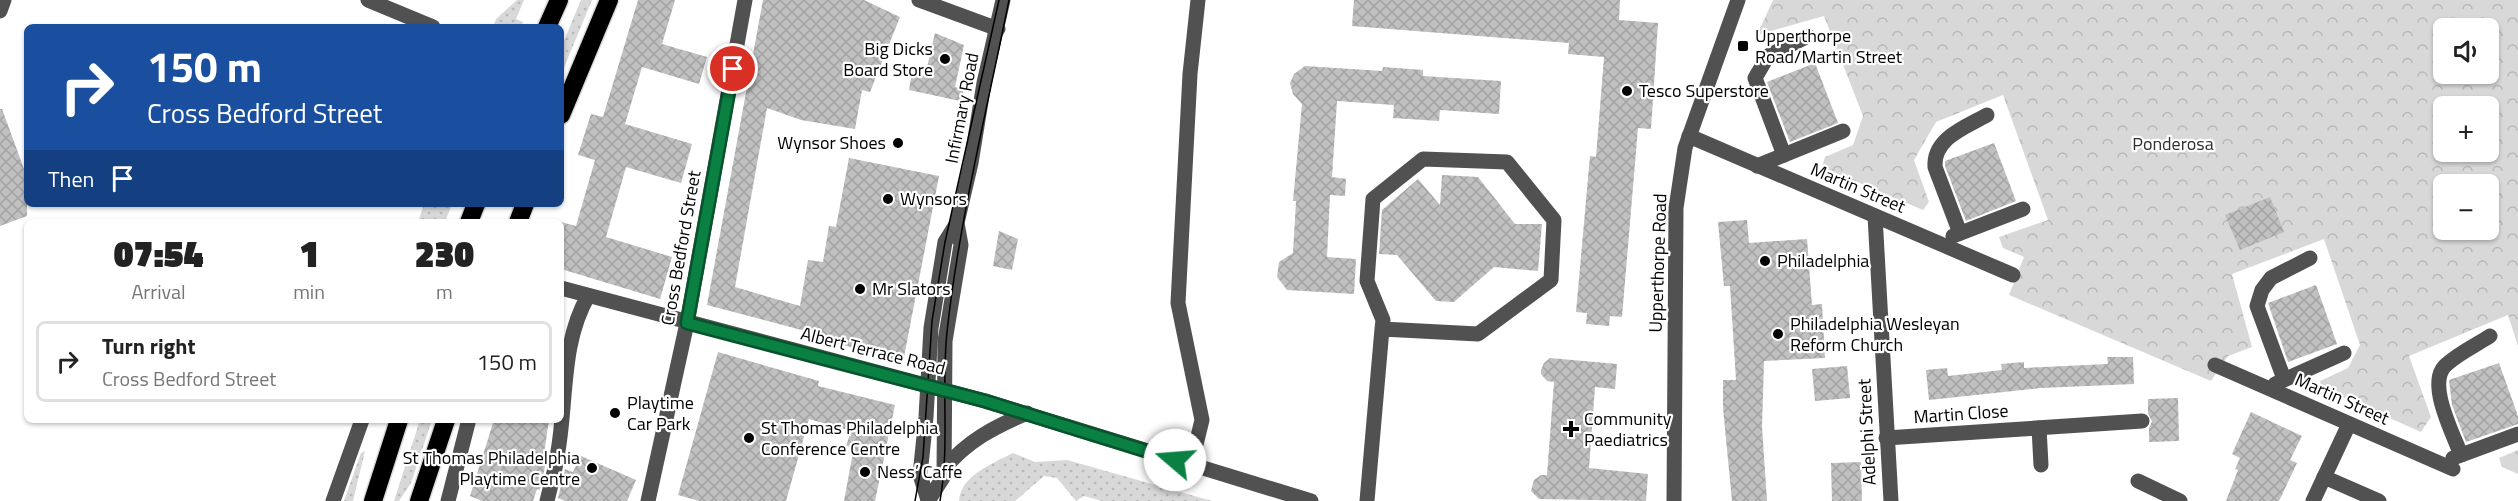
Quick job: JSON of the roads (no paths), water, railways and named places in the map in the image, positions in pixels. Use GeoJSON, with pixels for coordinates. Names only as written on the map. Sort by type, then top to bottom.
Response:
{"type":"FeatureCollection","features":[{"type":"Feature","properties":{"kind":"highway"},"geometry":{"type":"LineString","coordinates":[[548,24],[559,0]]}},
{"type":"Feature","properties":{"kind":"highway"},"geometry":{"type":"LineString","coordinates":[[564,108],[609,0]]}},
{"type":"Feature","properties":{"kind":"highway"},"geometry":{"type":"LineString","coordinates":[[373,501],[398,423]]}},
{"type":"Feature","properties":{"kind":"highway"},"geometry":{"type":"LineString","coordinates":[[419,501],[445,423]]}},
{"type":"Feature","properties":{"kind":"street"},"geometry":{"type":"LineString","coordinates":[[0,11],[4,0]]}},
{"type":"Feature","properties":{"kind":"street"},"geometry":{"type":"LineString","coordinates":[[368,0],[426,24]]}},
{"type":"Feature","properties":{"kind":"street","name":"Cross Bedford Street"},"geometry":{"type":"LineString","coordinates":[[648,501],[687,323],[745,0]]}},
{"type":"Feature","properties":{"kind":"street"},"geometry":{"type":"LineString","coordinates":[[919,0],[998,28]]}},
{"type":"Feature","properties":{"kind":"street","name":"Infirmary Road"},"geometry":{"type":"LineString","coordinates":[[928,500],[920,475],[926,427],[931,328],[945,242],[957,223],[971,162],[984,83],[1004,0]]}},
{"type":"Feature","properties":{"kind":"street"},"geometry":{"type":"LineString","coordinates":[[1191,465],[1202,420],[1178,303],[1190,74],[1198,0]]}},
{"type":"Feature","properties":{"kind":"street","name":"Upperthorpe Road"},"geometry":{"type":"LineString","coordinates":[[1674,501],[1676,208],[1689,136],[1738,0]]}},
{"type":"Feature","properties":{"kind":"street"},"geometry":{"type":"LineString","coordinates":[[1784,155],[1755,78],[1768,56],[1808,36]]}},
{"type":"Feature","properties":{"kind":"street"},"geometry":{"type":"LineString","coordinates":[[1960,233],[1935,167],[1934,157],[1944,140],[1987,115]]}},
{"type":"Feature","properties":{"kind":"street"},"geometry":{"type":"LineString","coordinates":[[1757,166],[1843,131]]}},
{"type":"Feature","properties":{"kind":"street","name":"Martin Street"},"geometry":{"type":"LineString","coordinates":[[1689,136],[2013,275]]}},
{"type":"Feature","properties":{"kind":"street"},"geometry":{"type":"LineString","coordinates":[[1367,501],[1382,329],[1383,320],[1367,281],[1373,199],[1423,159],[1507,162],[1554,220],[1551,280],[1478,334],[1382,329]]}},
{"type":"Feature","properties":{"kind":"street"},"geometry":{"type":"LineString","coordinates":[[1937,242],[2023,209]]}},
{"type":"Feature","properties":{"kind":"street","name":"Adelphi Street"},"geometry":{"type":"LineString","coordinates":[[1875,216],[1891,501]]}},
{"type":"Feature","properties":{"kind":"street","name":"Infirmary Road"},"geometry":{"type":"LineString","coordinates":[[928,500],[944,476],[945,341],[961,245],[957,223]]}},
{"type":"Feature","properties":{"kind":"street"},"geometry":{"type":"LineString","coordinates":[[2284,379],[2257,306],[2262,290],[2271,278],[2310,258]]}},
{"type":"Feature","properties":{"kind":"street","name":"Albert Terrace Road"},"geometry":{"type":"LineString","coordinates":[[564,289],[687,323],[927,384],[1311,501]]}},
{"type":"Feature","properties":{"kind":"street"},"geometry":{"type":"LineString","coordinates":[[564,372],[576,315],[588,296]]}},
{"type":"Feature","properties":{"kind":"street"},"geometry":{"type":"LineString","coordinates":[[2490,336],[2445,365],[2438,376],[2437,389],[2461,454],[2518,434]]}},
{"type":"Feature","properties":{"kind":"street"},"geometry":{"type":"LineString","coordinates":[[2267,388],[2344,353]]}},
{"type":"Feature","properties":{"kind":"street","name":"Martin Street"},"geometry":{"type":"LineString","coordinates":[[2215,365],[2447,466],[2461,454]]}},
{"type":"Feature","properties":{"kind":"street"},"geometry":{"type":"LineString","coordinates":[[944,469],[978,436],[1027,413]]}},
{"type":"Feature","properties":{"kind":"street","name":"Martin Close"},"geometry":{"type":"LineString","coordinates":[[1886,438],[2142,422]]}},
{"type":"Feature","properties":{"kind":"street"},"geometry":{"type":"LineString","coordinates":[[333,501],[361,423]]}},
{"type":"Feature","properties":{"kind":"street"},"geometry":{"type":"LineString","coordinates":[[448,501],[468,423]]}},
{"type":"Feature","properties":{"kind":"street"},"geometry":{"type":"LineString","coordinates":[[547,501],[559,450],[560,423]]}},
{"type":"Feature","properties":{"kind":"street"},"geometry":{"type":"LineString","coordinates":[[2313,501],[2349,424]]}},
{"type":"Feature","properties":{"kind":"street"},"geometry":{"type":"LineString","coordinates":[[2038,428],[2041,465]]}},
{"type":"Feature","properties":{"kind":"street"},"geometry":{"type":"LineString","coordinates":[[2325,477],[2379,501]]}},
{"type":"Feature","properties":{"kind":"street"},"geometry":{"type":"LineString","coordinates":[[2138,482],[2180,501]]}},
{"type":"Feature","properties":{"kind":"tram line"},"geometry":{"type":"LineString","coordinates":[[915,501],[923,457],[932,321],[945,242],[999,0]]}},
{"type":"Feature","properties":{"kind":"tram line"},"geometry":{"type":"LineString","coordinates":[[940,501],[944,459],[945,353],[952,290],[966,207],[1009,0]]}},
{"type":"Feature","properties":{"kind":"place","name":"Upperthorpe Road/Martin Street"},"geometry":{"type":"Point","coordinates":[1743,46]}},
{"type":"Feature","properties":{"kind":"place","name":"Big Dicks Board Store"},"geometry":{"type":"Point","coordinates":[945,59]}},
{"type":"Feature","properties":{"kind":"place","name":"Tesco Superstore"},"geometry":{"type":"Point","coordinates":[1627,91]}},
{"type":"Feature","properties":{"kind":"place","name":"Wynsor Shoes"},"geometry":{"type":"Point","coordinates":[898,143]}},
{"type":"Feature","properties":{"kind":"place","name":"Wynsors"},"geometry":{"type":"Point","coordinates":[888,199]}},
{"type":"Feature","properties":{"kind":"place","name":"Philadelphia"},"geometry":{"type":"Point","coordinates":[1765,261]}},
{"type":"Feature","properties":{"kind":"place","name":"Mr Slators"},"geometry":{"type":"Point","coordinates":[860,289]}},
{"type":"Feature","properties":{"kind":"place","name":"Philadelphia Wesleyan Reform Church"},"geometry":{"type":"Point","coordinates":[1778,334]}},
{"type":"Feature","properties":{"kind":"place","name":"Playtime Car Park"},"geometry":{"type":"Point","coordinates":[615,413]}},
{"type":"Feature","properties":{"kind":"place","name":"Community Paediatrics"},"geometry":{"type":"Point","coordinates":[1571,429]}},
{"type":"Feature","properties":{"kind":"place","name":"St Thomas Philadelphia Conference Centre"},"geometry":{"type":"Point","coordinates":[749,438]}},
{"type":"Feature","properties":{"kind":"place","name":"St Thomas Philadelphia Playtime Centre"},"geometry":{"type":"Point","coordinates":[592,468]}},
{"type":"Feature","properties":{"kind":"place","name":"Ness’ Caffe"},"geometry":{"type":"Point","coordinates":[865,472]}},
{"type":"Feature","properties":{"kind":"park label","name":"Ponderosa"},"geometry":{"type":"Point","coordinates":[2173,144]}}]}
